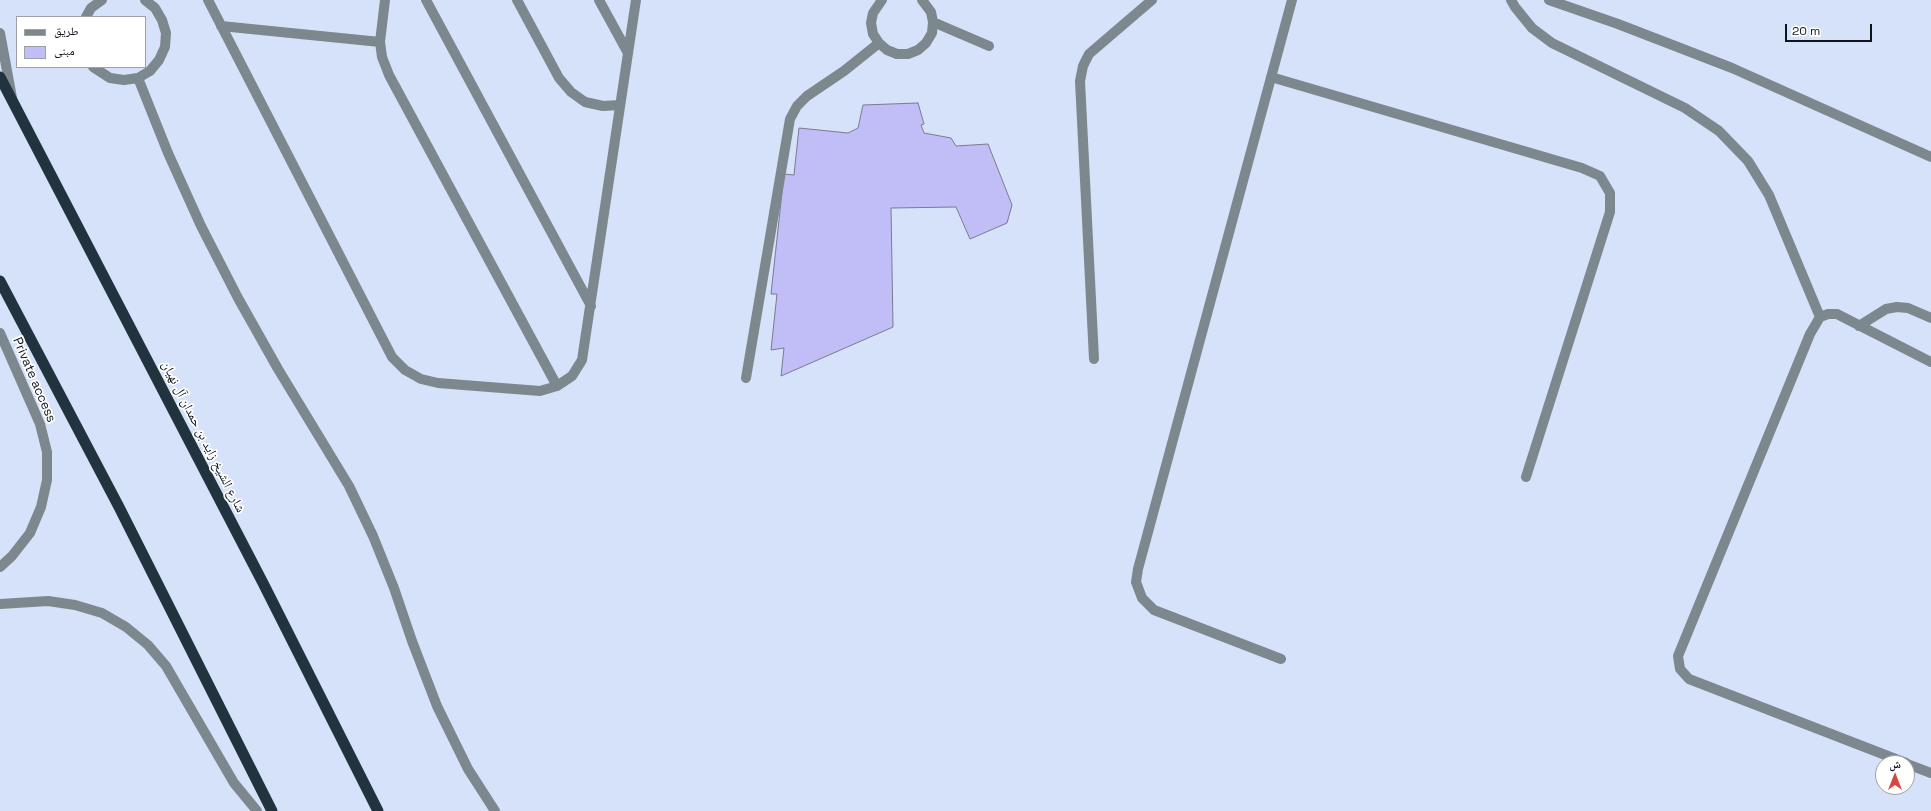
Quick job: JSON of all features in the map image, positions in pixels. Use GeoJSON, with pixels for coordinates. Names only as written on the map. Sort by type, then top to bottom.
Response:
{"type":"FeatureCollection","features":[{"type":"Feature","properties":{"kind":"highway","name":"شارع الشيخ زايد بن حمدان آل نهيان"},"geometry":{"type":"LineString","coordinates":[[0,77],[263,583],[378,811]]}},
{"type":"Feature","properties":{"kind":"highway"},"geometry":{"type":"LineString","coordinates":[[0,281],[122,514],[272,811]]}},
{"type":"Feature","properties":{"kind":"street"},"geometry":{"type":"LineString","coordinates":[[87,16],[91,8],[102,0]]}},
{"type":"Feature","properties":{"kind":"street"},"geometry":{"type":"LineString","coordinates":[[95,68],[110,78],[124,80],[138,78],[150,71],[159,60],[165,47],[166,33],[162,20],[155,8],[145,0]]}},
{"type":"Feature","properties":{"kind":"street"},"geometry":{"type":"LineString","coordinates":[[208,0],[392,358],[405,370],[421,379],[438,383],[540,391],[558,386],[572,376],[582,360],[636,0]]}},
{"type":"Feature","properties":{"kind":"street"},"geometry":{"type":"LineString","coordinates":[[385,0],[380,42],[382,57],[389,75],[558,386]]}},
{"type":"Feature","properties":{"kind":"street"},"geometry":{"type":"LineString","coordinates":[[426,0],[591,306]]}},
{"type":"Feature","properties":{"kind":"street"},"geometry":{"type":"LineString","coordinates":[[517,0],[559,78],[571,92],[586,102],[602,106],[620,105]]}},
{"type":"Feature","properties":{"kind":"street"},"geometry":{"type":"LineString","coordinates":[[599,0],[628,53]]}},
{"type":"Feature","properties":{"kind":"street"},"geometry":{"type":"LineString","coordinates":[[882,0],[873,13],[871,23],[873,34],[879,43],[887,50],[897,54],[908,54],[918,50],[932,33],[933,22],[931,12],[922,0]]}},
{"type":"Feature","properties":{"kind":"street"},"geometry":{"type":"LineString","coordinates":[[1094,359],[1080,81],[1083,66],[1089,54],[1152,0]]}},
{"type":"Feature","properties":{"kind":"street"},"geometry":{"type":"LineString","coordinates":[[1281,659],[1154,610],[1142,598],[1136,582],[1138,568],[1292,0]]}},
{"type":"Feature","properties":{"kind":"street"},"geometry":{"type":"LineString","coordinates":[[1512,0],[1515,7],[1532,28],[1552,44],[1685,108],[1718,132],[1748,161],[1769,195],[1820,317]]}},
{"type":"Feature","properties":{"kind":"street"},"geometry":{"type":"LineString","coordinates":[[1549,0],[1618,24],[1732,68],[1931,157]]}},
{"type":"Feature","properties":{"kind":"street"},"geometry":{"type":"LineString","coordinates":[[933,22],[989,46]]}},
{"type":"Feature","properties":{"kind":"street"},"geometry":{"type":"LineString","coordinates":[[221,26],[380,42]]}},
{"type":"Feature","properties":{"kind":"street"},"geometry":{"type":"LineString","coordinates":[[0,32],[13,102]]}},
{"type":"Feature","properties":{"kind":"street"},"geometry":{"type":"LineString","coordinates":[[746,378],[790,119],[797,106],[807,96],[844,71],[879,43]]}},
{"type":"Feature","properties":{"kind":"street"},"geometry":{"type":"LineString","coordinates":[[1271,77],[1582,168],[1600,176],[1610,193],[1610,212],[1526,477]]}},
{"type":"Feature","properties":{"kind":"street"},"geometry":{"type":"LineString","coordinates":[[138,78],[180,179],[238,298],[278,369],[349,486],[373,536],[394,588],[412,641],[437,706],[468,769],[495,811]]}},
{"type":"Feature","properties":{"kind":"street"},"geometry":{"type":"LineString","coordinates":[[1859,326],[1886,309],[1897,307],[1908,308],[1931,318]]}},
{"type":"Feature","properties":{"kind":"street"},"geometry":{"type":"LineString","coordinates":[[1885,755],[1689,679],[1680,669],[1678,656],[1810,334],[1820,317],[1828,314],[1837,314],[1931,362]]}},
{"type":"Feature","properties":{"kind":"street","name":"Private access"},"geometry":{"type":"LineString","coordinates":[[0,334],[40,424],[47,452],[47,480],[41,507],[30,533],[12,556],[0,567]]}},
{"type":"Feature","properties":{"kind":"street"},"geometry":{"type":"LineString","coordinates":[[0,604],[48,601],[75,605],[102,613],[126,627],[148,645],[166,666],[234,784],[257,811]]}},
{"type":"Feature","properties":{"kind":"street"},"geometry":{"type":"LineString","coordinates":[[1915,767],[1931,773]]}},
{"type":"Feature","properties":{"kind":"building"},"geometry":{"type":"Polygon","coordinates":[[[918,103],[924,124],[921,125],[924,133],[951,138],[956,146],[988,144],[1012,205],[1007,223],[970,239],[956,207],[891,208],[893,327],[781,376],[784,348],[771,350],[777,294],[771,294],[784,174],[794,175],[799,128],[848,133],[858,128],[863,105],[918,103]]]}}]}
